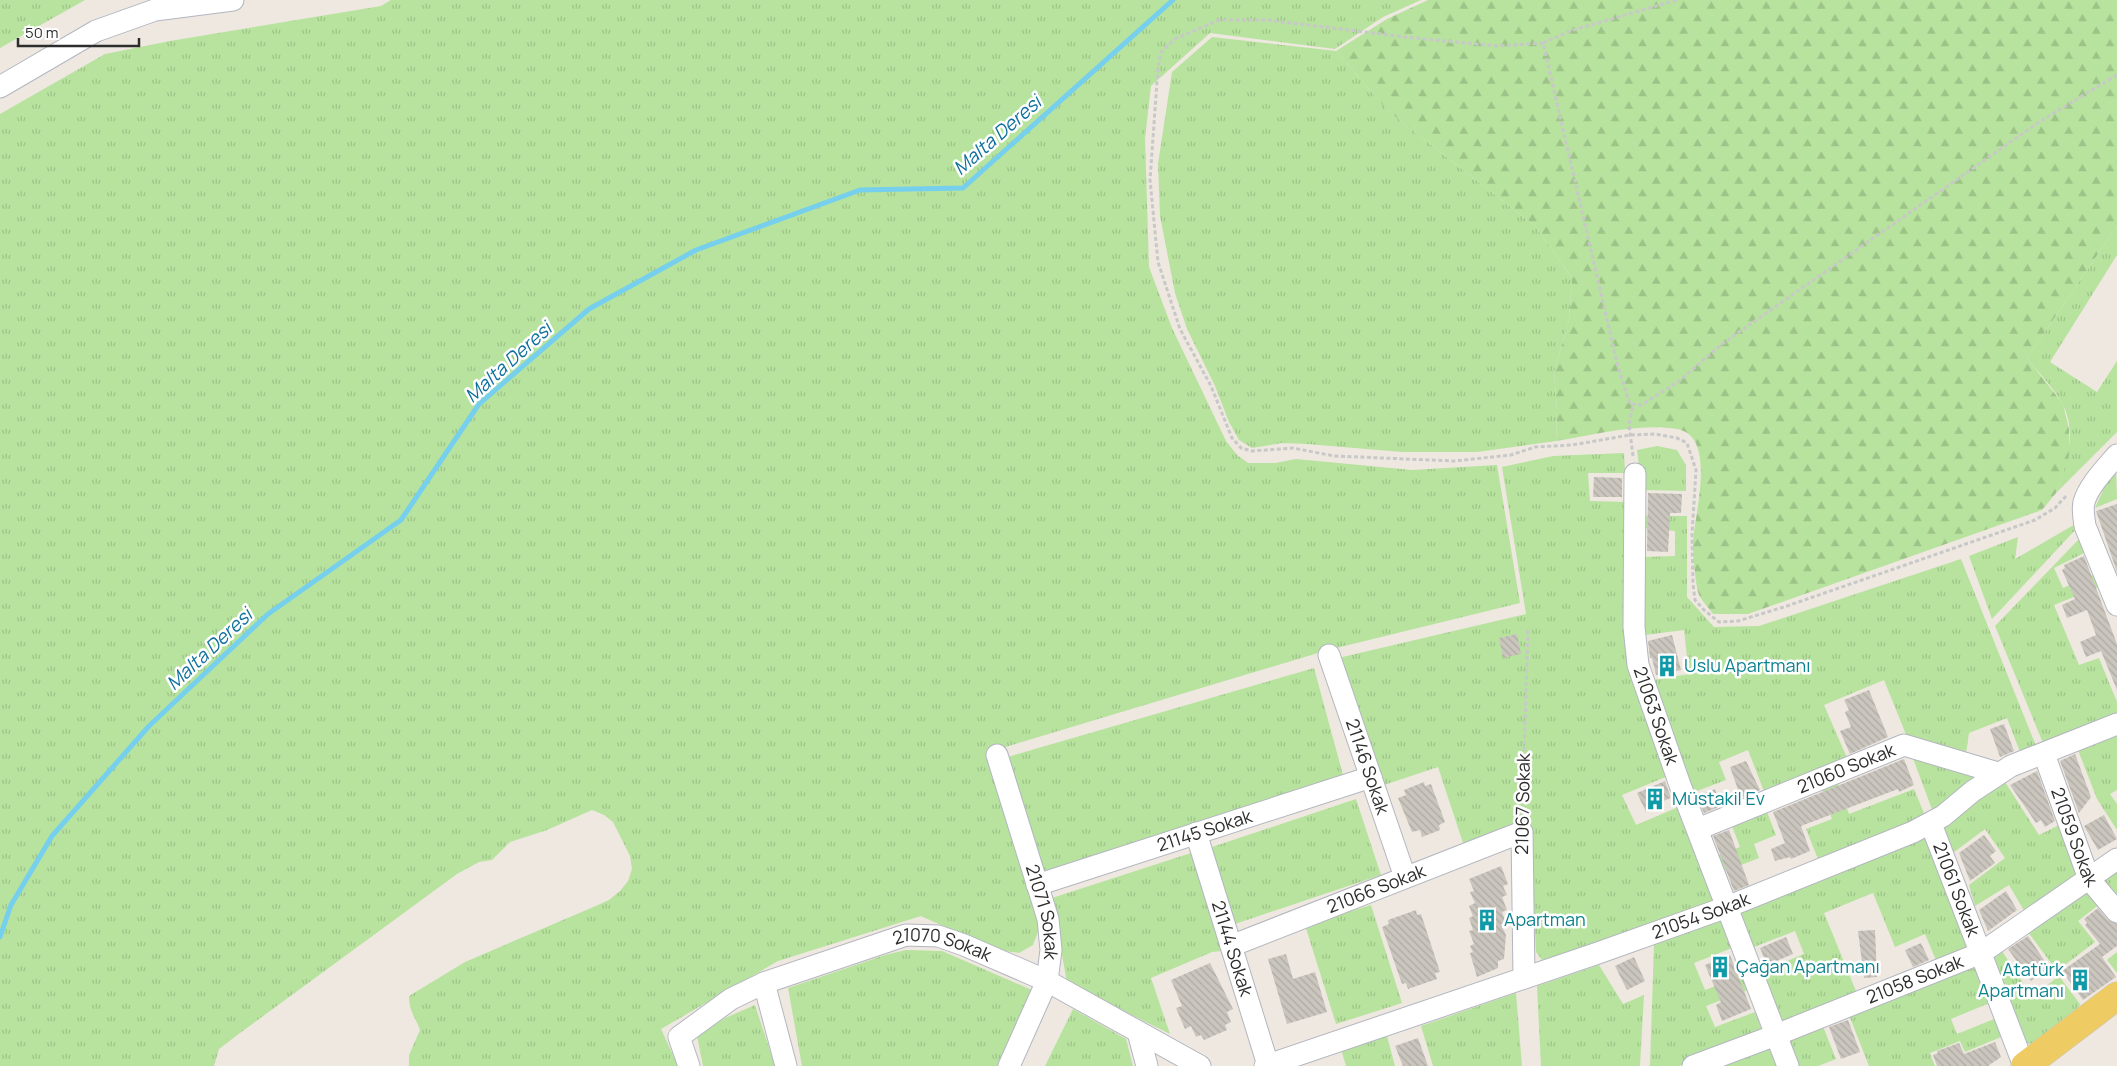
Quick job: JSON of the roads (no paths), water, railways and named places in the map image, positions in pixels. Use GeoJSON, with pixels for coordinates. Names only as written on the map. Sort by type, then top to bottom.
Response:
{"type":"FeatureCollection","features":[{"type":"Feature","properties":{"kind":"main road"},"geometry":{"type":"LineString","coordinates":[[2025,1066],[2117,996]]}},
{"type":"Feature","properties":{"kind":"street"},"geometry":{"type":"LineString","coordinates":[[0,87],[96,31],[155,10],[233,0]]}},
{"type":"Feature","properties":{"kind":"street"},"geometry":{"type":"LineString","coordinates":[[2117,455],[2091,488],[2084,501],[2083,512],[2085,526],[2117,605]]}},
{"type":"Feature","properties":{"kind":"street","name":"21063 Sokak"},"geometry":{"type":"LineString","coordinates":[[1635,474],[1635,648],[1638,665],[1676,776],[1788,1066]]}},
{"type":"Feature","properties":{"kind":"street","name":"21146 Sokak"},"geometry":{"type":"LineString","coordinates":[[1329,655],[1405,877]]}},
{"type":"Feature","properties":{"kind":"street","name":"21054 Sokak"},"geometry":{"type":"LineString","coordinates":[[1267,1065],[1727,907],[1931,824],[1998,773],[2016,763],[2044,754],[2117,724]]}},
{"type":"Feature","properties":{"kind":"street","name":"21060 Sokak"},"geometry":{"type":"LineString","coordinates":[[1698,829],[1904,745],[1998,773]]}},
{"type":"Feature","properties":{"kind":"street","name":"21059 Sokak"},"geometry":{"type":"LineString","coordinates":[[2044,754],[2089,879],[2117,912]]}},
{"type":"Feature","properties":{"kind":"street","name":"21071 Sokak"},"geometry":{"type":"LineString","coordinates":[[997,755],[1048,919],[1051,950],[1048,981],[1009,1066]]}},
{"type":"Feature","properties":{"kind":"street","name":"21145 Sokak"},"geometry":{"type":"LineString","coordinates":[[1037,885],[1371,777]]}},
{"type":"Feature","properties":{"kind":"street","name":"21061 Sokak"},"geometry":{"type":"LineString","coordinates":[[1931,824],[2025,1066]]}},
{"type":"Feature","properties":{"kind":"street","name":"21066 Sokak"},"geometry":{"type":"LineString","coordinates":[[1231,946],[1522,832]]}},
{"type":"Feature","properties":{"kind":"street","name":"21067 Sokak"},"geometry":{"type":"LineString","coordinates":[[1522,832],[1524,978]]}},
{"type":"Feature","properties":{"kind":"street","name":"21144 Sokak"},"geometry":{"type":"LineString","coordinates":[[1196,833],[1267,1065]]}},
{"type":"Feature","properties":{"kind":"street","name":"21058 Sokak"},"geometry":{"type":"LineString","coordinates":[[1694,1066],[1981,953],[2117,859]]}},
{"type":"Feature","properties":{"kind":"street","name":"21070 Sokak"},"geometry":{"type":"LineString","coordinates":[[689,1066],[679,1037],[731,999],[764,983],[906,935],[938,936],[964,945],[1048,981],[1200,1066]]}},
{"type":"Feature","properties":{"kind":"street"},"geometry":{"type":"LineString","coordinates":[[764,983],[786,1066]]}},
{"type":"Feature","properties":{"kind":"street"},"geometry":{"type":"LineString","coordinates":[[1138,1032],[1147,1066]]}},
{"type":"Feature","properties":{"kind":"waterway","name":"Malta Deresi"},"geometry":{"type":"LineString","coordinates":[[0,937],[11,905],[52,836],[149,726],[268,614],[401,520],[479,404],[589,309],[696,250],[860,190],[963,188],[1173,0]]}},
{"type":"Feature","properties":{"kind":"place","name":"Uslu Apartmanı"},"geometry":{"type":"Point","coordinates":[1667,666]}},
{"type":"Feature","properties":{"kind":"place","name":"Müstakil Ev"},"geometry":{"type":"Point","coordinates":[1655,799]}},
{"type":"Feature","properties":{"kind":"place","name":"Apartman"},"geometry":{"type":"Point","coordinates":[1487,920]}},
{"type":"Feature","properties":{"kind":"place","name":"Çağan Apartmanı"},"geometry":{"type":"Point","coordinates":[1720,967]}},
{"type":"Feature","properties":{"kind":"place","name":"Atatürk Apartmanı"},"geometry":{"type":"Point","coordinates":[2080,980]}}]}
